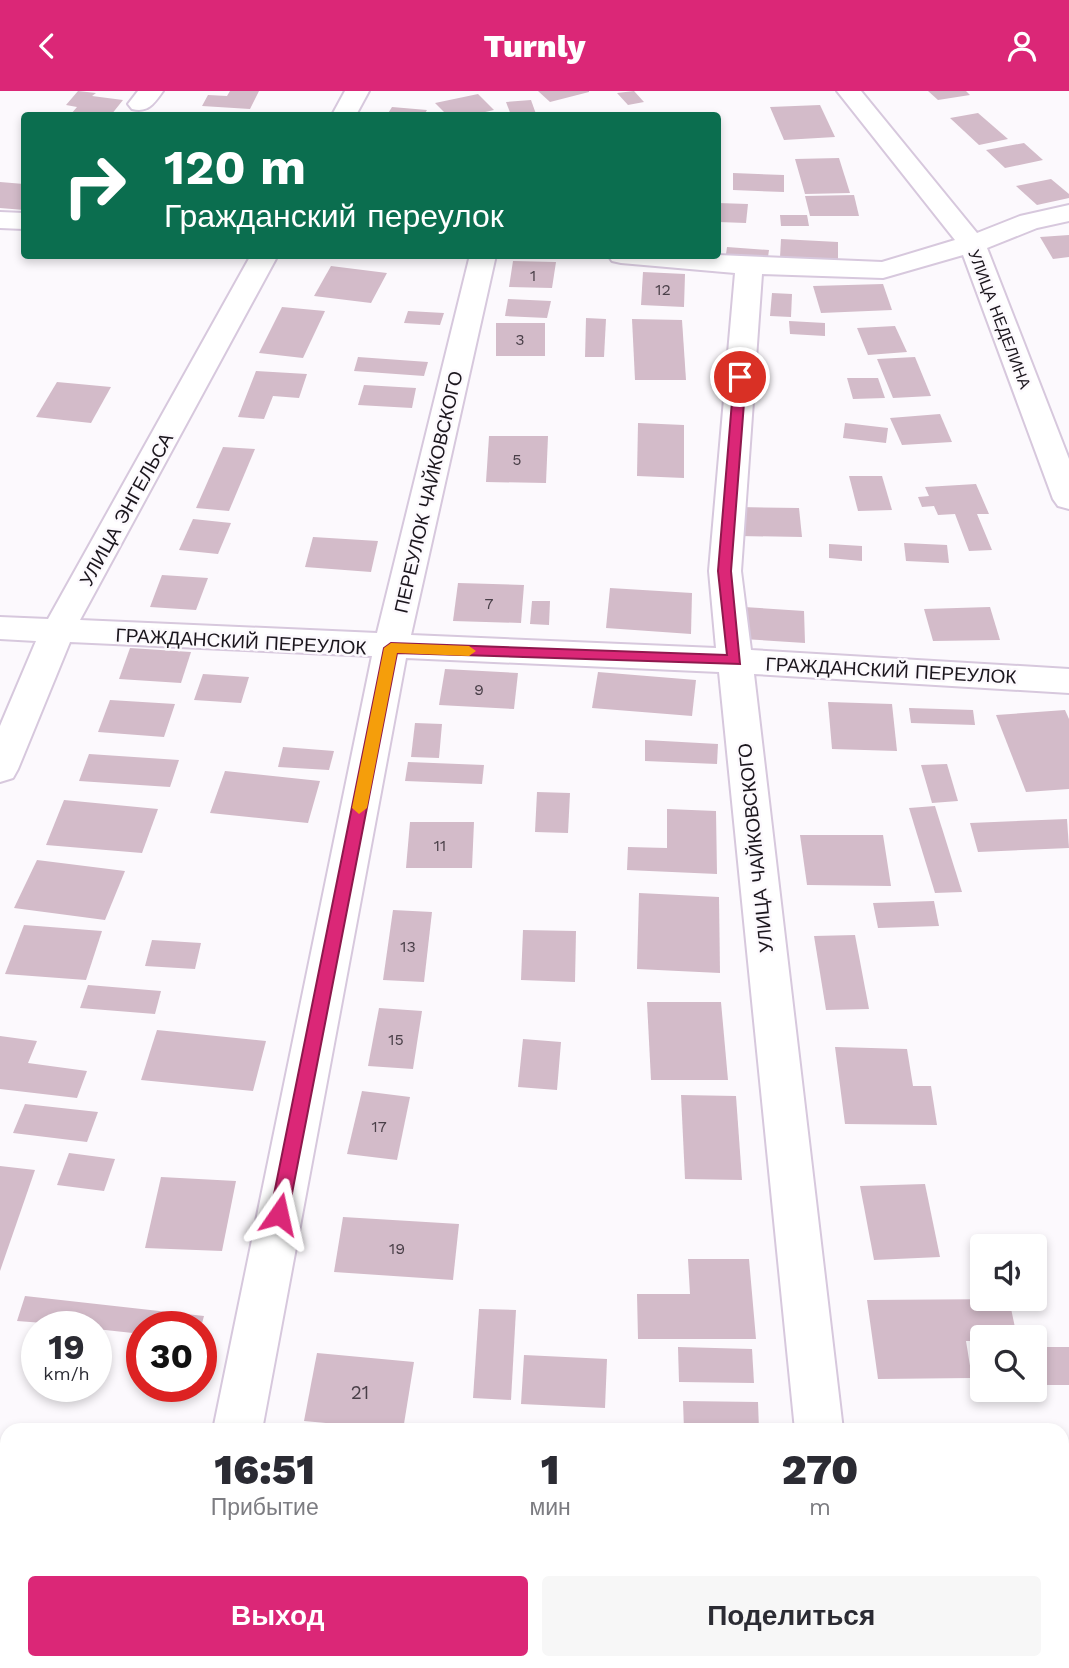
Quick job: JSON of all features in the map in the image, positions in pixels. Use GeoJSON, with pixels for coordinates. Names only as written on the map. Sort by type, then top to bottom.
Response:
{"type":"FeatureCollection","features":[{"type":"Feature","properties":{"kind":"street","name":"УЛИЦА НЕДЕЛИНА"},"geometry":{"type":"LineString","coordinates":[[849,91],[972,244],[1069,499]]}},
{"type":"Feature","properties":{"kind":"street"},"geometry":{"type":"LineString","coordinates":[[668,259],[749,266],[883,269],[972,244],[1029,222],[1069,213]]}},
{"type":"Feature","properties":{"kind":"street"},"geometry":{"type":"LineString","coordinates":[[0,220],[21,221]]}},
{"type":"Feature","properties":{"kind":"street","name":"УЛИЦА ЭНГЕЛЬСА"},"geometry":{"type":"LineString","coordinates":[[0,769],[57,632],[263,259]]}},
{"type":"Feature","properties":{"kind":"street","name":"ПЕРЕУЛОК ЧАЙКОВСКОГО"},"geometry":{"type":"LineString","coordinates":[[238,1423],[391,648],[482,259]]}},
{"type":"Feature","properties":{"kind":"street","name":"УЛИЦА ЧАЙКОВСКОГО"},"geometry":{"type":"LineString","coordinates":[[749,266],[724,571],[818,1423]]}},
{"type":"Feature","properties":{"kind":"street","name":"ГРАЖДАНСКИЙ ПЕРЕУЛОК"},"geometry":{"type":"LineString","coordinates":[[0,628],[391,648],[735,661],[1069,681]]}},
{"type":"Feature","properties":{"kind":"building"},"geometry":{"type":"Polygon","coordinates":[[[78,91],[96,93],[92,96],[123,100],[113,112],[73,112],[77,107],[66,105],[78,91]]]}},
{"type":"Feature","properties":{"kind":"building"},"geometry":{"type":"Polygon","coordinates":[[[230,91],[259,91],[250,109],[202,106],[208,95],[227,96],[230,91]]]}},
{"type":"Feature","properties":{"kind":"building"},"geometry":{"type":"Polygon","coordinates":[[[538,91],[589,91],[589,92],[550,102],[538,91]]]}},
{"type":"Feature","properties":{"kind":"building"},"geometry":{"type":"Polygon","coordinates":[[[634,91],[644,102],[628,105],[617,93],[634,91]]]}},
{"type":"Feature","properties":{"kind":"building"},"geometry":{"type":"Polygon","coordinates":[[[928,91],[966,91],[970,95],[938,100],[928,91]]]}},
{"type":"Feature","properties":{"kind":"building"},"geometry":{"type":"Polygon","coordinates":[[[478,94],[494,110],[444,112],[435,103],[478,94]]]}},
{"type":"Feature","properties":{"kind":"building"},"geometry":{"type":"Polygon","coordinates":[[[531,100],[535,112],[510,112],[506,102],[531,100]]]}},
{"type":"Feature","properties":{"kind":"building"},"geometry":{"type":"Polygon","coordinates":[[[820,105],[835,137],[784,140],[770,107],[820,105]]]}},
{"type":"Feature","properties":{"kind":"building"},"geometry":{"type":"Polygon","coordinates":[[[392,107],[427,110],[426,112],[389,112],[392,107]]]}},
{"type":"Feature","properties":{"kind":"building"},"geometry":{"type":"Polygon","coordinates":[[[978,113],[1008,139],[979,145],[950,118],[978,113]]]}},
{"type":"Feature","properties":{"kind":"building"},"geometry":{"type":"Polygon","coordinates":[[[1024,143],[1043,160],[1005,168],[986,150],[1024,143]]]}},
{"type":"Feature","properties":{"kind":"building"},"geometry":{"type":"Polygon","coordinates":[[[839,158],[850,193],[805,194],[795,159],[839,158]]]}},
{"type":"Feature","properties":{"kind":"building"},"geometry":{"type":"Polygon","coordinates":[[[733,173],[784,175],[784,192],[733,190],[733,173]]]}},
{"type":"Feature","properties":{"kind":"building"},"geometry":{"type":"Polygon","coordinates":[[[1051,179],[1069,194],[1069,198],[1037,205],[1016,186],[1051,179]]]}},
{"type":"Feature","properties":{"kind":"building"},"geometry":{"type":"Polygon","coordinates":[[[0,182],[21,184],[21,210],[0,208],[0,182]]]}},
{"type":"Feature","properties":{"kind":"building"},"geometry":{"type":"Polygon","coordinates":[[[854,195],[859,216],[810,216],[805,196],[854,195]]]}},
{"type":"Feature","properties":{"kind":"building"},"geometry":{"type":"Polygon","coordinates":[[[721,203],[748,204],[746,223],[721,222],[721,203]]]}},
{"type":"Feature","properties":{"kind":"building"},"geometry":{"type":"Polygon","coordinates":[[[780,215],[807,215],[809,226],[781,226],[780,215]]]}},
{"type":"Feature","properties":{"kind":"building"},"geometry":{"type":"Polygon","coordinates":[[[1069,235],[1069,257],[1053,259],[1040,237],[1069,235]]]}},
{"type":"Feature","properties":{"kind":"building"},"geometry":{"type":"Polygon","coordinates":[[[781,239],[838,242],[838,261],[780,258],[781,239]]]}},
{"type":"Feature","properties":{"kind":"building"},"geometry":{"type":"Polygon","coordinates":[[[727,247],[769,250],[768,257],[726,254],[727,247]]]}},
{"type":"Feature","properties":{"kind":"building"},"geometry":{"type":"Polygon","coordinates":[[[513,261],[556,262],[552,288],[509,287],[513,261]]]}},
{"type":"Feature","properties":{"kind":"building"},"geometry":{"type":"Polygon","coordinates":[[[331,266],[387,273],[371,303],[314,296],[331,266]]]}},
{"type":"Feature","properties":{"kind":"building"},"geometry":{"type":"Polygon","coordinates":[[[643,272],[685,274],[684,307],[641,305],[643,272]]]}},
{"type":"Feature","properties":{"kind":"building"},"geometry":{"type":"Polygon","coordinates":[[[883,284],[892,310],[821,313],[813,286],[883,284]]]}},
{"type":"Feature","properties":{"kind":"building"},"geometry":{"type":"Polygon","coordinates":[[[772,293],[792,294],[791,317],[770,316],[772,293]]]}},
{"type":"Feature","properties":{"kind":"building"},"geometry":{"type":"Polygon","coordinates":[[[508,299],[551,301],[547,318],[505,316],[508,299]]]}},
{"type":"Feature","properties":{"kind":"building"},"geometry":{"type":"Polygon","coordinates":[[[282,307],[325,311],[303,358],[259,353],[282,307]]]}},
{"type":"Feature","properties":{"kind":"building"},"geometry":{"type":"Polygon","coordinates":[[[408,311],[444,313],[440,325],[404,323],[408,311]]]}},
{"type":"Feature","properties":{"kind":"building"},"geometry":{"type":"Polygon","coordinates":[[[586,318],[606,319],[604,357],[585,357],[586,318]]]}},
{"type":"Feature","properties":{"kind":"building"},"geometry":{"type":"Polygon","coordinates":[[[632,319],[682,320],[686,380],[635,380],[632,319]]]}},
{"type":"Feature","properties":{"kind":"building"},"geometry":{"type":"Polygon","coordinates":[[[789,321],[825,323],[825,336],[790,334],[789,321]]]}},
{"type":"Feature","properties":{"kind":"building"},"geometry":{"type":"Polygon","coordinates":[[[496,323],[545,323],[545,356],[496,356],[496,323]]]}},
{"type":"Feature","properties":{"kind":"building"},"geometry":{"type":"Polygon","coordinates":[[[895,326],[907,352],[868,355],[857,328],[895,326]]]}},
{"type":"Feature","properties":{"kind":"building"},"geometry":{"type":"Polygon","coordinates":[[[358,357],[428,362],[424,376],[354,371],[358,357]]]}},
{"type":"Feature","properties":{"kind":"building"},"geometry":{"type":"Polygon","coordinates":[[[915,357],[931,396],[893,398],[877,359],[915,357]]]}},
{"type":"Feature","properties":{"kind":"building"},"geometry":{"type":"Polygon","coordinates":[[[256,371],[307,374],[299,398],[273,396],[264,419],[238,417],[256,371]]]}},
{"type":"Feature","properties":{"kind":"building"},"geometry":{"type":"Polygon","coordinates":[[[847,378],[878,378],[885,398],[853,399],[847,378]]]}},
{"type":"Feature","properties":{"kind":"building"},"geometry":{"type":"Polygon","coordinates":[[[57,382],[111,387],[91,423],[36,417],[57,382]]]}},
{"type":"Feature","properties":{"kind":"building"},"geometry":{"type":"Polygon","coordinates":[[[364,385],[416,388],[412,408],[358,405],[364,385]]]}},
{"type":"Feature","properties":{"kind":"building"},"geometry":{"type":"Polygon","coordinates":[[[940,414],[952,442],[902,445],[890,418],[940,414]]]}},
{"type":"Feature","properties":{"kind":"building"},"geometry":{"type":"Polygon","coordinates":[[[638,423],[684,425],[684,478],[637,476],[638,423]]]}},
{"type":"Feature","properties":{"kind":"building"},"geometry":{"type":"Polygon","coordinates":[[[845,423],[888,428],[886,443],[843,438],[845,423]]]}},
{"type":"Feature","properties":{"kind":"building"},"geometry":{"type":"Polygon","coordinates":[[[489,436],[548,436],[546,483],[486,482],[489,436]]]}},
{"type":"Feature","properties":{"kind":"building"},"geometry":{"type":"Polygon","coordinates":[[[223,447],[255,449],[229,511],[196,508],[223,447]]]}},
{"type":"Feature","properties":{"kind":"building"},"geometry":{"type":"Polygon","coordinates":[[[849,476],[882,476],[892,510],[858,511],[849,476]]]}},
{"type":"Feature","properties":{"kind":"building"},"geometry":{"type":"Polygon","coordinates":[[[976,484],[989,514],[977,514],[992,550],[969,551],[955,514],[938,515],[934,506],[922,507],[918,497],[929,496],[925,487],[976,484]]]}},
{"type":"Feature","properties":{"kind":"building"},"geometry":{"type":"Polygon","coordinates":[[[738,507],[799,508],[802,537],[740,536],[738,507]]]}},
{"type":"Feature","properties":{"kind":"building"},"geometry":{"type":"Polygon","coordinates":[[[193,519],[231,523],[218,554],[179,550],[193,519]]]}},
{"type":"Feature","properties":{"kind":"building"},"geometry":{"type":"Polygon","coordinates":[[[313,537],[378,541],[371,572],[305,567],[313,537]]]}},
{"type":"Feature","properties":{"kind":"building"},"geometry":{"type":"Polygon","coordinates":[[[904,543],[947,545],[949,563],[906,561],[904,543]]]}},
{"type":"Feature","properties":{"kind":"building"},"geometry":{"type":"Polygon","coordinates":[[[829,544],[862,546],[862,561],[829,558],[829,544]]]}},
{"type":"Feature","properties":{"kind":"building"},"geometry":{"type":"Polygon","coordinates":[[[162,575],[208,578],[196,610],[150,607],[162,575]]]}},
{"type":"Feature","properties":{"kind":"building"},"geometry":{"type":"Polygon","coordinates":[[[458,583],[524,585],[521,623],[453,621],[458,583]]]}},
{"type":"Feature","properties":{"kind":"building"},"geometry":{"type":"Polygon","coordinates":[[[610,588],[692,593],[691,634],[606,628],[610,588]]]}},
{"type":"Feature","properties":{"kind":"building"},"geometry":{"type":"Polygon","coordinates":[[[532,601],[550,601],[549,625],[530,624],[532,601]]]}},
{"type":"Feature","properties":{"kind":"building"},"geometry":{"type":"Polygon","coordinates":[[[744,607],[804,611],[805,643],[743,639],[744,607]]]}},
{"type":"Feature","properties":{"kind":"building"},"geometry":{"type":"Polygon","coordinates":[[[990,607],[1000,640],[933,641],[924,609],[990,607]]]}},
{"type":"Feature","properties":{"kind":"building"},"geometry":{"type":"Polygon","coordinates":[[[130,648],[191,652],[181,683],[119,679],[130,648]]]}},
{"type":"Feature","properties":{"kind":"building"},"geometry":{"type":"Polygon","coordinates":[[[445,669],[518,673],[514,709],[439,705],[445,669]]]}},
{"type":"Feature","properties":{"kind":"building"},"geometry":{"type":"Polygon","coordinates":[[[598,672],[696,680],[692,716],[592,708],[598,672]]]}},
{"type":"Feature","properties":{"kind":"building"},"geometry":{"type":"Polygon","coordinates":[[[203,674],[249,677],[241,703],[194,700],[203,674]]]}},
{"type":"Feature","properties":{"kind":"building"},"geometry":{"type":"Polygon","coordinates":[[[110,700],[175,704],[164,737],[98,732],[110,700]]]}},
{"type":"Feature","properties":{"kind":"building"},"geometry":{"type":"Polygon","coordinates":[[[828,702],[892,704],[897,751],[832,749],[828,702]]]}},
{"type":"Feature","properties":{"kind":"building"},"geometry":{"type":"Polygon","coordinates":[[[909,708],[973,710],[975,725],[911,723],[909,708]]]}},
{"type":"Feature","properties":{"kind":"building"},"geometry":{"type":"Polygon","coordinates":[[[1065,710],[1069,719],[1069,789],[1026,792],[996,715],[1065,710]]]}},
{"type":"Feature","properties":{"kind":"building"},"geometry":{"type":"Polygon","coordinates":[[[415,723],[442,724],[439,758],[411,757],[415,723]]]}},
{"type":"Feature","properties":{"kind":"building"},"geometry":{"type":"Polygon","coordinates":[[[645,740],[718,744],[717,764],[645,761],[645,740]]]}},
{"type":"Feature","properties":{"kind":"building"},"geometry":{"type":"Polygon","coordinates":[[[283,747],[334,751],[329,770],[278,767],[283,747]]]}},
{"type":"Feature","properties":{"kind":"building"},"geometry":{"type":"Polygon","coordinates":[[[89,754],[179,760],[170,787],[79,781],[89,754]]]}},
{"type":"Feature","properties":{"kind":"building"},"geometry":{"type":"Polygon","coordinates":[[[408,762],[484,765],[482,784],[405,781],[408,762]]]}},
{"type":"Feature","properties":{"kind":"building"},"geometry":{"type":"Polygon","coordinates":[[[947,764],[958,801],[932,803],[921,765],[947,764]]]}},
{"type":"Feature","properties":{"kind":"building"},"geometry":{"type":"Polygon","coordinates":[[[225,771],[320,781],[308,823],[210,813],[225,771]]]}},
{"type":"Feature","properties":{"kind":"building"},"geometry":{"type":"Polygon","coordinates":[[[537,792],[570,793],[568,833],[535,832],[537,792]]]}},
{"type":"Feature","properties":{"kind":"building"},"geometry":{"type":"Polygon","coordinates":[[[64,800],[158,809],[142,853],[46,845],[64,800]]]}},
{"type":"Feature","properties":{"kind":"building"},"geometry":{"type":"Polygon","coordinates":[[[935,806],[962,892],[935,893],[909,808],[935,806]]]}},
{"type":"Feature","properties":{"kind":"building"},"geometry":{"type":"Polygon","coordinates":[[[667,809],[716,811],[717,874],[627,870],[628,847],[667,848],[667,809]]]}},
{"type":"Feature","properties":{"kind":"building"},"geometry":{"type":"Polygon","coordinates":[[[1067,819],[1069,848],[978,852],[970,823],[1067,819]]]}},
{"type":"Feature","properties":{"kind":"building"},"geometry":{"type":"Polygon","coordinates":[[[410,822],[474,822],[472,868],[406,868],[410,822]]]}},
{"type":"Feature","properties":{"kind":"building"},"geometry":{"type":"Polygon","coordinates":[[[800,835],[883,835],[891,886],[807,885],[800,835]]]}},
{"type":"Feature","properties":{"kind":"building"},"geometry":{"type":"Polygon","coordinates":[[[37,860],[125,871],[105,920],[14,908],[37,860]]]}},
{"type":"Feature","properties":{"kind":"building"},"geometry":{"type":"Polygon","coordinates":[[[639,893],[719,897],[720,973],[637,969],[639,893]]]}},
{"type":"Feature","properties":{"kind":"building"},"geometry":{"type":"Polygon","coordinates":[[[934,901],[939,926],[878,928],[873,903],[934,901]]]}},
{"type":"Feature","properties":{"kind":"building"},"geometry":{"type":"Polygon","coordinates":[[[393,910],[432,912],[424,982],[383,980],[393,910]]]}},
{"type":"Feature","properties":{"kind":"building"},"geometry":{"type":"Polygon","coordinates":[[[24,925],[102,931],[86,980],[5,974],[24,925]]]}},
{"type":"Feature","properties":{"kind":"building"},"geometry":{"type":"Polygon","coordinates":[[[523,930],[576,931],[575,982],[521,980],[523,930]]]}},
{"type":"Feature","properties":{"kind":"building"},"geometry":{"type":"Polygon","coordinates":[[[855,935],[869,1009],[826,1010],[814,936],[855,935]]]}},
{"type":"Feature","properties":{"kind":"building"},"geometry":{"type":"Polygon","coordinates":[[[152,940],[201,943],[195,969],[145,966],[152,940]]]}},
{"type":"Feature","properties":{"kind":"building"},"geometry":{"type":"Polygon","coordinates":[[[88,985],[161,991],[155,1014],[80,1008],[88,985]]]}},
{"type":"Feature","properties":{"kind":"building"},"geometry":{"type":"Polygon","coordinates":[[[647,1002],[721,1002],[728,1080],[651,1080],[647,1002]]]}},
{"type":"Feature","properties":{"kind":"building"},"geometry":{"type":"Polygon","coordinates":[[[379,1008],[422,1011],[413,1069],[368,1066],[379,1008]]]}},
{"type":"Feature","properties":{"kind":"building"},"geometry":{"type":"Polygon","coordinates":[[[157,1030],[266,1041],[253,1091],[141,1080],[157,1030]]]}},
{"type":"Feature","properties":{"kind":"building"},"geometry":{"type":"Polygon","coordinates":[[[0,1036],[37,1041],[28,1063],[87,1071],[77,1098],[0,1089],[0,1036]]]}},
{"type":"Feature","properties":{"kind":"building"},"geometry":{"type":"Polygon","coordinates":[[[523,1039],[561,1042],[557,1090],[518,1087],[523,1039]]]}},
{"type":"Feature","properties":{"kind":"building"},"geometry":{"type":"Polygon","coordinates":[[[835,1047],[907,1049],[913,1086],[931,1086],[937,1125],[845,1124],[835,1047]]]}},
{"type":"Feature","properties":{"kind":"building"},"geometry":{"type":"Polygon","coordinates":[[[362,1091],[410,1097],[397,1160],[347,1154],[362,1091]]]}},
{"type":"Feature","properties":{"kind":"building"},"geometry":{"type":"Polygon","coordinates":[[[681,1095],[736,1096],[742,1180],[685,1179],[681,1095]]]}},
{"type":"Feature","properties":{"kind":"building"},"geometry":{"type":"Polygon","coordinates":[[[25,1104],[98,1112],[87,1142],[13,1133],[25,1104]]]}},
{"type":"Feature","properties":{"kind":"building"},"geometry":{"type":"Polygon","coordinates":[[[69,1153],[115,1159],[104,1191],[57,1185],[69,1153]]]}},
{"type":"Feature","properties":{"kind":"building"},"geometry":{"type":"Polygon","coordinates":[[[0,1166],[35,1170],[0,1271],[0,1166]]]}},
{"type":"Feature","properties":{"kind":"building"},"geometry":{"type":"Polygon","coordinates":[[[161,1177],[236,1181],[222,1251],[145,1248],[161,1177]]]}},
{"type":"Feature","properties":{"kind":"building"},"geometry":{"type":"Polygon","coordinates":[[[925,1184],[940,1257],[874,1260],[860,1186],[925,1184]]]}},
{"type":"Feature","properties":{"kind":"building"},"geometry":{"type":"Polygon","coordinates":[[[343,1217],[459,1224],[453,1280],[334,1272],[343,1217]]]}},
{"type":"Feature","properties":{"kind":"building"},"geometry":{"type":"Polygon","coordinates":[[[688,1259],[749,1259],[756,1339],[638,1339],[637,1294],[690,1294],[688,1259]]]}},
{"type":"Feature","properties":{"kind":"building"},"geometry":{"type":"Polygon","coordinates":[[[25,1296],[159,1311],[126,1311],[126,1332],[112,1331],[112,1311],[21,1311],[21,1321],[17,1321],[25,1296]]]}},
{"type":"Feature","properties":{"kind":"building"},"geometry":{"type":"Polygon","coordinates":[[[970,1299],[970,1311],[1012,1311],[1014,1325],[970,1325],[970,1341],[966,1341],[970,1378],[878,1379],[867,1300],[970,1299]]]}},
{"type":"Feature","properties":{"kind":"building"},"geometry":{"type":"Polygon","coordinates":[[[479,1309],[516,1310],[511,1400],[473,1398],[479,1309]]]}},
{"type":"Feature","properties":{"kind":"building"},"geometry":{"type":"Polygon","coordinates":[[[678,1347],[752,1349],[754,1383],[679,1382],[678,1347]]]}},
{"type":"Feature","properties":{"kind":"building"},"geometry":{"type":"Polygon","coordinates":[[[1047,1347],[1069,1347],[1069,1385],[1047,1385],[1047,1347]]]}},
{"type":"Feature","properties":{"kind":"building"},"geometry":{"type":"Polygon","coordinates":[[[317,1353],[414,1362],[404,1423],[304,1421],[317,1353]]]}},
{"type":"Feature","properties":{"kind":"building"},"geometry":{"type":"Polygon","coordinates":[[[524,1355],[607,1359],[605,1408],[521,1404],[524,1355]]]}},
{"type":"Feature","properties":{"kind":"building"},"geometry":{"type":"Polygon","coordinates":[[[683,1401],[758,1402],[759,1423],[684,1423],[683,1401]]]}},
{"type":"Feature","properties":{"kind":"slow traffic"},"geometry":{"type":"LineString","coordinates":[[359,808],[391,648],[469,651]]}},
{"type":"Feature","properties":{"kind":"route"},"geometry":{"type":"LineString","coordinates":[[279,1214],[391,648],[735,661],[724,571],[740,377]]}}]}
